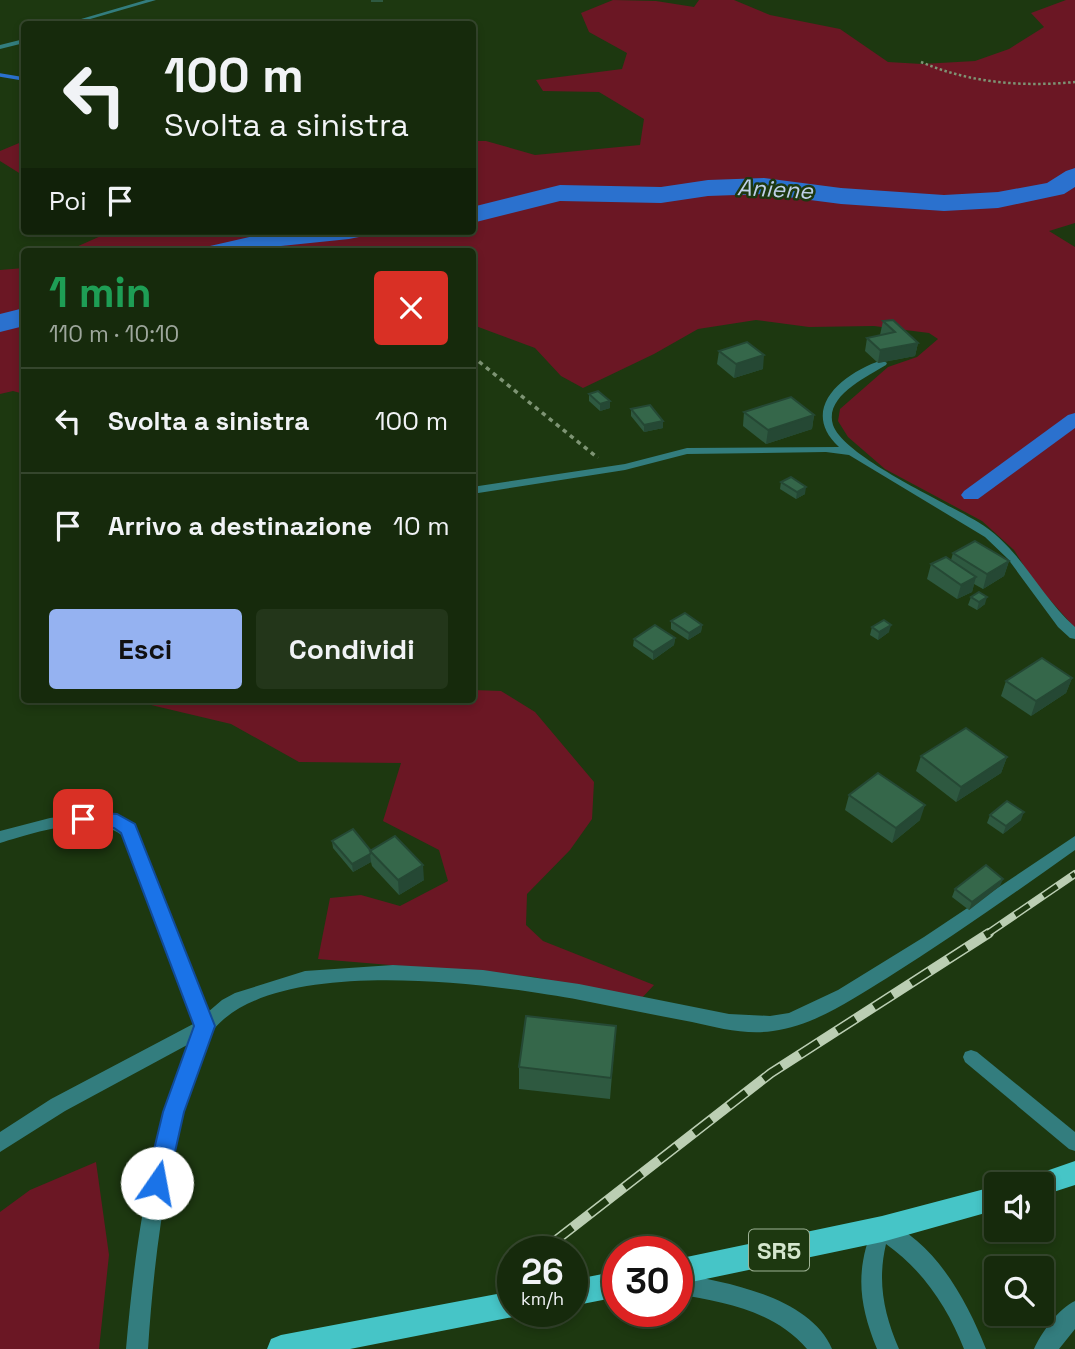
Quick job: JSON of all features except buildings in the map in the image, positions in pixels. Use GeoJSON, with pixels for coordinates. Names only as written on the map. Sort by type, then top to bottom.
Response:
{"type":"FeatureCollection","features":[{"type":"Feature","properties":{"kind":"main road"},"geometry":{"type":"LineString","coordinates":[[1054,1180],[1075,1173]]}},
{"type":"Feature","properties":{"kind":"main road","name":"SR5"},"geometry":{"type":"LineString","coordinates":[[693,1269],[881,1229],[984,1201]]}},
{"type":"Feature","properties":{"kind":"main road"},"geometry":{"type":"LineString","coordinates":[[281,1349],[497,1307]]}},
{"type":"Feature","properties":{"kind":"street"},"geometry":{"type":"LineString","coordinates":[[78,21],[153,0]]}},
{"type":"Feature","properties":{"kind":"street"},"geometry":{"type":"LineString","coordinates":[[0,47],[21,42]]}},
{"type":"Feature","properties":{"kind":"street"},"geometry":{"type":"LineString","coordinates":[[882,363],[843,389],[828,409],[827,425],[830,433],[851,452],[989,534],[1010,554],[1048,610],[1075,635]]}},
{"type":"Feature","properties":{"kind":"street"},"geometry":{"type":"LineString","coordinates":[[476,490],[625,467],[687,451],[826,449],[851,452]]}},
{"type":"Feature","properties":{"kind":"street"},"geometry":{"type":"LineString","coordinates":[[0,836],[83,819],[109,819],[124,824],[132,835],[205,1026]]}},
{"type":"Feature","properties":{"kind":"street"},"geometry":{"type":"LineString","coordinates":[[137,1349],[144,1263],[157,1183],[174,1112],[205,1026],[215,1014],[241,998],[277,985],[323,976],[393,972],[513,981],[729,1022],[782,1022],[819,1008],[930,942],[1075,842]]}},
{"type":"Feature","properties":{"kind":"street"},"geometry":{"type":"LineString","coordinates":[[0,1143],[58,1105],[205,1026]]}},
{"type":"Feature","properties":{"kind":"street"},"geometry":{"type":"LineString","coordinates":[[888,1349],[876,1323],[869,1280],[873,1247],[881,1229],[922,1259],[939,1280],[962,1318],[975,1349]]}},
{"type":"Feature","properties":{"kind":"street"},"geometry":{"type":"LineString","coordinates":[[693,1287],[723,1293],[772,1309],[794,1322],[821,1349]]}},
{"type":"Feature","properties":{"kind":"street"},"geometry":{"type":"LineString","coordinates":[[1045,1349],[1075,1312]]}},
{"type":"Feature","properties":{"kind":"lane"},"geometry":{"type":"LineString","coordinates":[[971,1057],[1075,1143]]}},
{"type":"Feature","properties":{"kind":"path"},"geometry":{"type":"LineString","coordinates":[[921,62],[974,78],[1036,85],[1075,82]]}},
{"type":"Feature","properties":{"kind":"path"},"geometry":{"type":"LineString","coordinates":[[476,359],[586,450],[625,467]]}},
{"type":"Feature","properties":{"kind":"shaded area"},"geometry":{"type":"Polygon","coordinates":[[[613,0],[656,1],[694,7],[699,0],[734,0],[770,15],[840,29],[888,62],[922,64],[975,61],[1009,49],[1044,27],[1031,13],[1066,0],[1075,0],[1075,223],[1049,231],[1075,247],[1075,628],[1035,583],[1014,550],[982,521],[885,469],[848,437],[838,421],[840,409],[888,367],[917,357],[938,339],[929,333],[874,326],[809,327],[756,320],[698,329],[654,354],[583,388],[561,376],[535,348],[476,326],[476,248],[74,248],[103,235],[476,235],[476,141],[486,141],[535,155],[640,145],[644,119],[599,92],[543,91],[536,80],[622,69],[627,53],[589,32],[581,13],[613,0]]]}},
{"type":"Feature","properties":{"kind":"shaded area"},"geometry":{"type":"Polygon","coordinates":[[[21,142],[21,174],[0,161],[0,151],[21,142]]]}},
{"type":"Feature","properties":{"kind":"shaded area"},"geometry":{"type":"Polygon","coordinates":[[[21,268],[21,393],[13,391],[0,394],[0,270],[21,268]]]}},
{"type":"Feature","properties":{"kind":"shaded area"},"geometry":{"type":"Polygon","coordinates":[[[476,690],[501,691],[535,712],[594,782],[592,819],[570,850],[527,894],[526,925],[543,941],[654,985],[640,1000],[534,977],[318,959],[330,898],[361,895],[400,906],[448,881],[439,850],[383,821],[401,763],[299,762],[231,724],[149,703],[476,703],[476,690]]]}},
{"type":"Feature","properties":{"kind":"shaded area"},"geometry":{"type":"Polygon","coordinates":[[[96,1162],[109,1255],[99,1349],[0,1349],[0,1212],[30,1190],[96,1162]]]}},
{"type":"Feature","properties":{"kind":"waterway"},"geometry":{"type":"LineString","coordinates":[[0,75],[21,78]]}},
{"type":"Feature","properties":{"kind":"waterway","name":"Aniene"},"geometry":{"type":"LineString","coordinates":[[476,214],[560,193],[661,195],[708,188],[764,186],[841,196],[944,203],[998,200],[1055,189],[1075,176]]}},
{"type":"Feature","properties":{"kind":"waterway","name":"Aniene"},"geometry":{"type":"LineString","coordinates":[[237,248],[281,238],[310,235]]}},
{"type":"Feature","properties":{"kind":"waterway","name":"Aniene"},"geometry":{"type":"LineString","coordinates":[[0,323],[21,318]]}},
{"type":"Feature","properties":{"kind":"waterway"},"geometry":{"type":"LineString","coordinates":[[971,495],[1075,419]]}},
{"type":"Feature","properties":{"kind":"railway"},"geometry":{"type":"LineString","coordinates":[[987,934],[1075,874]]}},
{"type":"Feature","properties":{"kind":"railway"},"geometry":{"type":"LineString","coordinates":[[561,1236],[771,1073],[989,933]]}},
{"type":"Feature","properties":{"kind":"route"},"geometry":{"type":"LineString","coordinates":[[83,819],[117,821],[129,829],[205,1026],[174,1112],[157,1183]]}}]}
